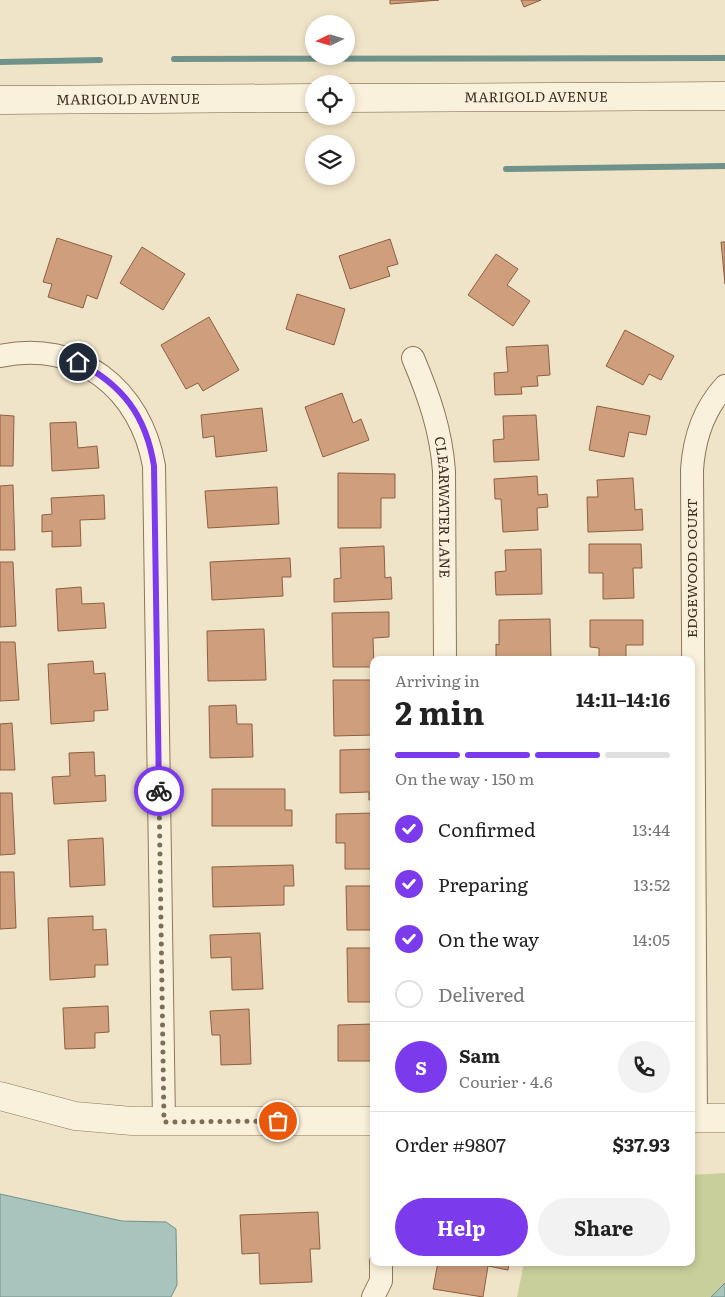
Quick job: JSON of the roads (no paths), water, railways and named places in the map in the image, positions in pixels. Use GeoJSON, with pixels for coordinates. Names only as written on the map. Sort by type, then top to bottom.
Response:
{"type":"FeatureCollection","features":[{"type":"Feature","properties":{"kind":"main road","name":"MARIGOLD AVENUE"},"geometry":{"type":"LineString","coordinates":[[355,98],[725,96]]}},
{"type":"Feature","properties":{"kind":"main road","name":"MARIGOLD AVENUE"},"geometry":{"type":"LineString","coordinates":[[0,100],[305,98]]}},
{"type":"Feature","properties":{"kind":"main road"},"geometry":{"type":"LineString","coordinates":[[0,1096],[75,1116],[164,1122],[370,1121]]}},
{"type":"Feature","properties":{"kind":"main road"},"geometry":{"type":"LineString","coordinates":[[695,1118],[725,1118]]}},
{"type":"Feature","properties":{"kind":"street"},"geometry":{"type":"LineString","coordinates":[[0,356],[40,353],[78,362],[95,371],[124,396],[145,429],[151,447],[154,466],[164,1122]]}},
{"type":"Feature","properties":{"kind":"street","name":"CLEARWATER LANE"},"geometry":{"type":"LineString","coordinates":[[413,358],[436,416],[442,442],[444,471],[445,656]]}},
{"type":"Feature","properties":{"kind":"street","name":"EDGEWOOD COURT"},"geometry":{"type":"LineString","coordinates":[[693,656],[692,470],[695,446],[701,423],[716,395],[725,386]]}},
{"type":"Feature","properties":{"kind":"street"},"geometry":{"type":"LineString","coordinates":[[374,1297],[381,1281],[381,1266]]}},
{"type":"Feature","properties":{"kind":"water"},"geometry":{"type":"Polygon","coordinates":[[[0,1194],[122,1221],[166,1222],[176,1229],[177,1285],[171,1297],[0,1297],[0,1194]]]}},
{"type":"Feature","properties":{"kind":"water"},"geometry":{"type":"Polygon","coordinates":[[[725,1283],[725,1297],[711,1297],[725,1283]]]}},
{"type":"Feature","properties":{"kind":"waterway"},"geometry":{"type":"LineString","coordinates":[[174,59],[725,58]]}},
{"type":"Feature","properties":{"kind":"waterway"},"geometry":{"type":"LineString","coordinates":[[0,62],[100,60]]}},
{"type":"Feature","properties":{"kind":"waterway"},"geometry":{"type":"LineString","coordinates":[[506,169],[725,166]]}}]}
